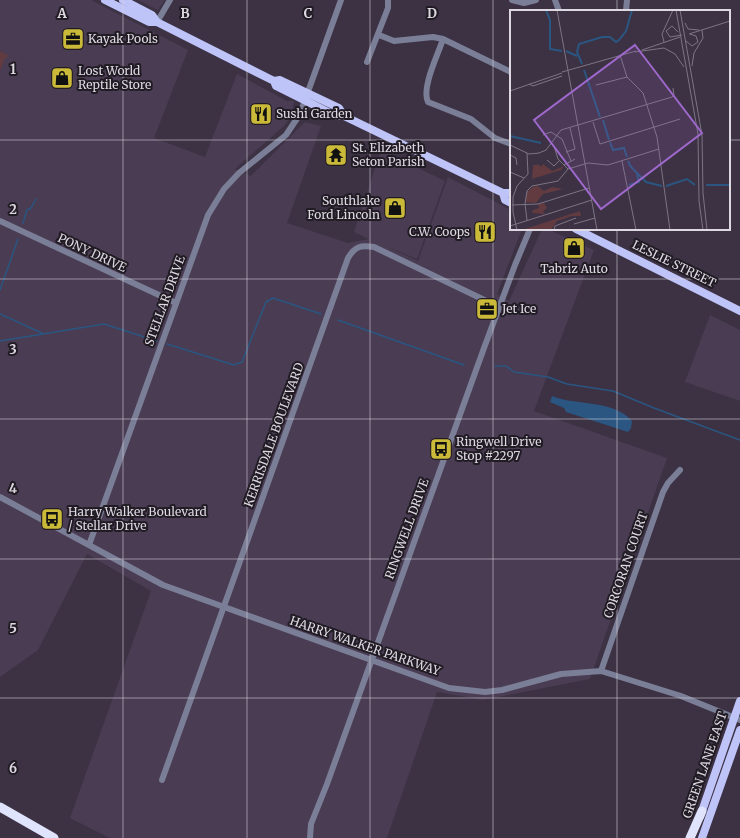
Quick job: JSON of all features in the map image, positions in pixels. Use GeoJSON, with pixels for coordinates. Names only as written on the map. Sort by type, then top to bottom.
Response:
{"type":"FeatureCollection","features":[{"type":"Feature","properties":{"kind":"highway"},"geometry":{"type":"LineString","coordinates":[[0,808],[54,838]]}},
{"type":"Feature","properties":{"kind":"highway"},"geometry":{"type":"LineString","coordinates":[[692,838],[702,811]]}},
{"type":"Feature","properties":{"kind":"main road"},"geometry":{"type":"LineString","coordinates":[[105,0],[149,22],[157,22],[274,81],[276,86],[306,96],[336,116],[344,116],[507,193],[505,200],[510,202]]}},
{"type":"Feature","properties":{"kind":"main road"},"geometry":{"type":"LineString","coordinates":[[123,0],[152,15],[157,22]]}},
{"type":"Feature","properties":{"kind":"main road","name":"LESLIE STREET"},"geometry":{"type":"LineString","coordinates":[[578,230],[740,311]]}},
{"type":"Feature","properties":{"kind":"main road","name":"GREEN LANE EAST"},"geometry":{"type":"LineString","coordinates":[[702,811],[736,719],[740,701]]}},
{"type":"Feature","properties":{"kind":"main road","name":"GREEN LANE EAST"},"geometry":{"type":"LineString","coordinates":[[702,838],[740,730]]}},
{"type":"Feature","properties":{"kind":"street"},"geometry":{"type":"LineString","coordinates":[[157,22],[170,0]]}},
{"type":"Feature","properties":{"kind":"street","name":"STELLAR DRIVE"},"geometry":{"type":"LineString","coordinates":[[88,545],[204,226],[218,198],[237,175],[286,135],[300,114],[341,0]]}},
{"type":"Feature","properties":{"kind":"street"},"geometry":{"type":"LineString","coordinates":[[367,62],[379,35],[388,8],[388,0]]}},
{"type":"Feature","properties":{"kind":"street"},"geometry":{"type":"LineString","coordinates":[[512,0],[524,3],[536,0]]}},
{"type":"Feature","properties":{"kind":"street"},"geometry":{"type":"LineString","coordinates":[[555,0],[559,10]]}},
{"type":"Feature","properties":{"kind":"street"},"geometry":{"type":"LineString","coordinates":[[626,10],[627,0]]}},
{"type":"Feature","properties":{"kind":"street"},"geometry":{"type":"LineString","coordinates":[[379,35],[394,41],[433,37],[443,39],[510,72]]}},
{"type":"Feature","properties":{"kind":"street"},"geometry":{"type":"LineString","coordinates":[[443,39],[428,84],[426,95],[428,102],[471,119],[495,138],[510,144]]}},
{"type":"Feature","properties":{"kind":"street","name":"PONY DRIVE"},"geometry":{"type":"LineString","coordinates":[[0,221],[176,303]]}},
{"type":"Feature","properties":{"kind":"street","name":"RINGWELL DRIVE"},"geometry":{"type":"LineString","coordinates":[[310,838],[311,824],[327,784],[370,661],[499,307],[530,230]]}},
{"type":"Feature","properties":{"kind":"street","name":"KERRISDALE BOULEVARD"},"geometry":{"type":"LineString","coordinates":[[162,780],[348,258],[355,248],[366,246],[374,247],[499,307]]}},
{"type":"Feature","properties":{"kind":"street","name":"CORCORAN COURT"},"geometry":{"type":"LineString","coordinates":[[601,670],[663,492],[668,483],[680,470]]}},
{"type":"Feature","properties":{"kind":"street","name":"HARRY WALKER PARKWAY"},"geometry":{"type":"LineString","coordinates":[[0,498],[163,586],[448,688],[485,692],[502,690],[561,674],[601,670],[681,696],[736,719]]}},
{"type":"Feature","properties":{"kind":"shaded area"},"geometry":{"type":"Polygon","coordinates":[[[0,0],[91,0],[188,50],[154,138],[205,157],[237,74],[287,101],[294,101],[292,115],[284,126],[235,169],[251,176],[305,122],[321,126],[287,223],[348,243],[369,239],[354,232],[381,150],[445,181],[417,259],[386,246],[418,261],[448,177],[510,209],[510,230],[522,230],[497,294],[509,301],[542,230],[549,230],[594,250],[534,411],[667,458],[590,679],[483,700],[437,692],[387,838],[110,838],[70,818],[151,591],[87,554],[38,650],[0,677],[0,0]]]}},
{"type":"Feature","properties":{"kind":"shaded area"},"geometry":{"type":"Polygon","coordinates":[[[138,0],[165,0],[158,10],[138,0]]]}},
{"type":"Feature","properties":{"kind":"shaded area"},"geometry":{"type":"Polygon","coordinates":[[[0,51],[9,56],[5,58],[0,71],[0,51]]]}},
{"type":"Feature","properties":{"kind":"shaded area"},"geometry":{"type":"Polygon","coordinates":[[[710,315],[740,330],[740,401],[685,382],[710,315]]]}},
{"type":"Feature","properties":{"kind":"water"},"geometry":{"type":"Polygon","coordinates":[[[552,396],[615,409],[632,421],[631,428],[628,432],[566,412],[564,408],[550,402],[552,396]]]}},
{"type":"Feature","properties":{"kind":"waterway"},"geometry":{"type":"LineString","coordinates":[[23,223],[27,210],[31,208],[36,199]]}},
{"type":"Feature","properties":{"kind":"waterway"},"geometry":{"type":"LineString","coordinates":[[0,290],[18,239]]}},
{"type":"Feature","properties":{"kind":"waterway"},"geometry":{"type":"LineString","coordinates":[[167,344],[234,365],[242,362],[266,302],[273,298],[321,314]]}},
{"type":"Feature","properties":{"kind":"waterway"},"geometry":{"type":"LineString","coordinates":[[0,314],[44,334]]}},
{"type":"Feature","properties":{"kind":"waterway"},"geometry":{"type":"LineString","coordinates":[[338,320],[464,365]]}},
{"type":"Feature","properties":{"kind":"waterway"},"geometry":{"type":"LineString","coordinates":[[0,341],[104,324],[157,341]]}},
{"type":"Feature","properties":{"kind":"waterway"},"geometry":{"type":"LineString","coordinates":[[495,366],[506,366],[514,372],[548,377],[567,384],[613,391],[740,440]]}},
{"type":"Feature","properties":{"kind":"place","name":"Kayak Pools"},"geometry":{"type":"Point","coordinates":[73,39]}},
{"type":"Feature","properties":{"kind":"place","name":"Lost World Reptile Store"},"geometry":{"type":"Point","coordinates":[62,78]}},
{"type":"Feature","properties":{"kind":"place","name":"Sushi Garden"},"geometry":{"type":"Point","coordinates":[261,114]}},
{"type":"Feature","properties":{"kind":"place","name":"St. Elizabeth Seton Parish"},"geometry":{"type":"Point","coordinates":[336,155]}},
{"type":"Feature","properties":{"kind":"place","name":"Southlake Ford Lincoln"},"geometry":{"type":"Point","coordinates":[395,208]}},
{"type":"Feature","properties":{"kind":"place","name":"C.W. Coops"},"geometry":{"type":"Point","coordinates":[485,232]}},
{"type":"Feature","properties":{"kind":"place","name":"Tabriz Auto"},"geometry":{"type":"Point","coordinates":[574,248]}},
{"type":"Feature","properties":{"kind":"place","name":"Jet Ice"},"geometry":{"type":"Point","coordinates":[487,309]}},
{"type":"Feature","properties":{"kind":"place","name":"Ringwell Drive Stop #2297"},"geometry":{"type":"Point","coordinates":[441,449]}},
{"type":"Feature","properties":{"kind":"place","name":"Harry Walker Boulevard / Stellar Drive"},"geometry":{"type":"Point","coordinates":[52,519]}}]}
